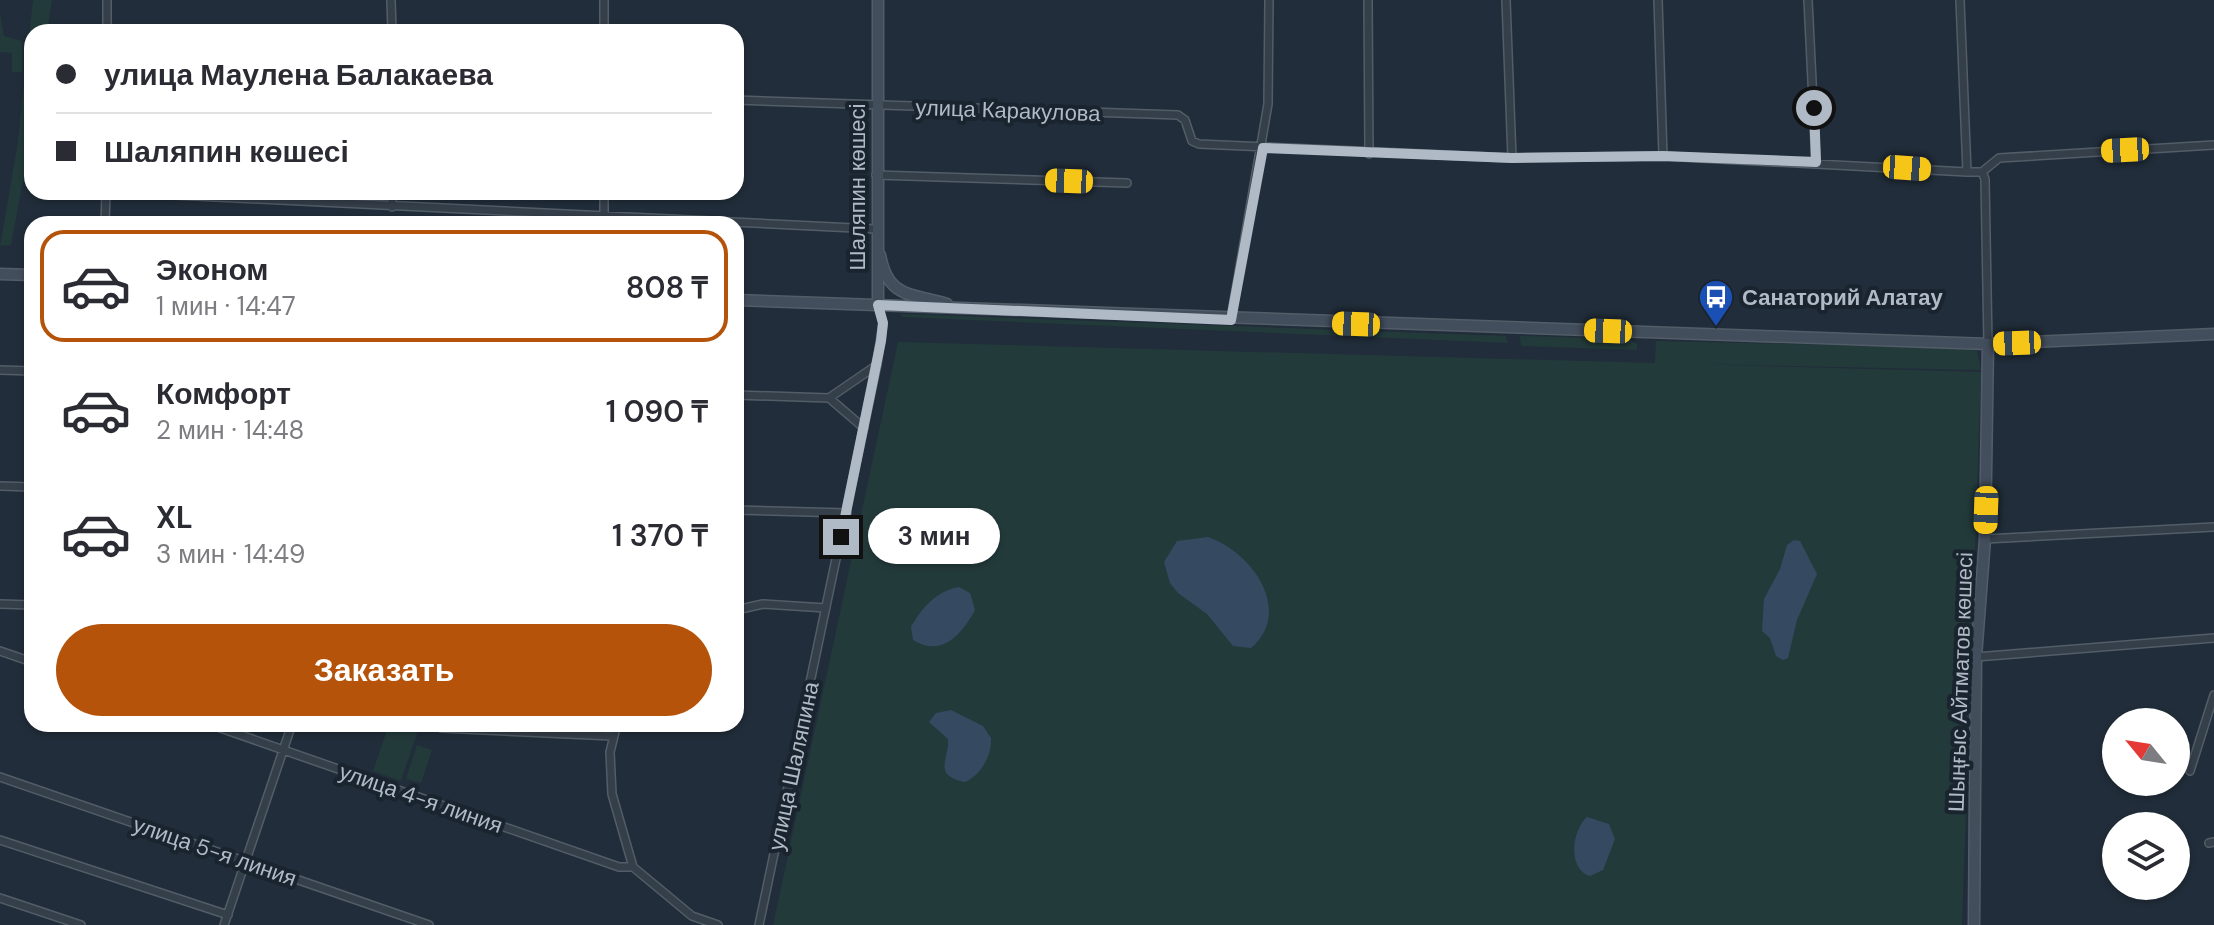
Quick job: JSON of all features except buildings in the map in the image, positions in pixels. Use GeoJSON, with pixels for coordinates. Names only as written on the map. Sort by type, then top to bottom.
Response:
{"type":"FeatureCollection","features":[{"type":"Feature","properties":{"kind":"main road","name":"Шаляпин көшесі"},"geometry":{"type":"LineString","coordinates":[[878,0],[875,229],[878,305]]}},
{"type":"Feature","properties":{"kind":"main road"},"geometry":{"type":"LineString","coordinates":[[875,229],[884,277],[892,287],[964,310]]}},
{"type":"Feature","properties":{"kind":"main road"},"geometry":{"type":"LineString","coordinates":[[0,274],[24,275]]}},
{"type":"Feature","properties":{"kind":"main road"},"geometry":{"type":"LineString","coordinates":[[744,300],[1231,320],[1988,344],[2214,334]]}},
{"type":"Feature","properties":{"kind":"main road","name":"Шыңғыс Айтматов көшесі"},"geometry":{"type":"LineString","coordinates":[[1974,925],[1976,657],[1985,539],[1988,344]]}},
{"type":"Feature","properties":{"kind":"street"},"geometry":{"type":"LineString","coordinates":[[107,0],[107,24]]}},
{"type":"Feature","properties":{"kind":"street"},"geometry":{"type":"LineString","coordinates":[[391,0],[392,24]]}},
{"type":"Feature","properties":{"kind":"street"},"geometry":{"type":"LineString","coordinates":[[604,0],[604,24]]}},
{"type":"Feature","properties":{"kind":"street"},"geometry":{"type":"LineString","coordinates":[[1231,320],[1263,148],[1268,104],[1269,0]]}},
{"type":"Feature","properties":{"kind":"street"},"geometry":{"type":"LineString","coordinates":[[1368,0],[1369,154]]}},
{"type":"Feature","properties":{"kind":"street"},"geometry":{"type":"LineString","coordinates":[[1506,0],[1512,158]]}},
{"type":"Feature","properties":{"kind":"street"},"geometry":{"type":"LineString","coordinates":[[1658,0],[1663,156]]}},
{"type":"Feature","properties":{"kind":"street"},"geometry":{"type":"LineString","coordinates":[[1808,0],[1816,162]]}},
{"type":"Feature","properties":{"kind":"street"},"geometry":{"type":"LineString","coordinates":[[1960,0],[1967,172]]}},
{"type":"Feature","properties":{"kind":"street","name":"улица Каракулова"},"geometry":{"type":"LineString","coordinates":[[744,100],[1178,115],[1185,120],[1192,141],[1199,144],[1263,148]]}},
{"type":"Feature","properties":{"kind":"street"},"geometry":{"type":"LineString","coordinates":[[1263,148],[1512,158],[1663,156],[1982,172],[1999,158],[2214,145]]}},
{"type":"Feature","properties":{"kind":"street"},"geometry":{"type":"LineString","coordinates":[[1982,172],[1988,344]]}},
{"type":"Feature","properties":{"kind":"street"},"geometry":{"type":"LineString","coordinates":[[876,175],[1127,183]]}},
{"type":"Feature","properties":{"kind":"street"},"geometry":{"type":"LineString","coordinates":[[262,200],[604,216],[604,200]]}},
{"type":"Feature","properties":{"kind":"street"},"geometry":{"type":"LineString","coordinates":[[392,200],[392,207]]}},
{"type":"Feature","properties":{"kind":"street"},"geometry":{"type":"LineString","coordinates":[[744,223],[875,229]]}},
{"type":"Feature","properties":{"kind":"street","name":"Шаляпин көшесі"},"geometry":{"type":"LineString","coordinates":[[826,608],[877,364],[883,323],[878,305]]}},
{"type":"Feature","properties":{"kind":"street"},"geometry":{"type":"LineString","coordinates":[[744,395],[829,398],[877,364]]}},
{"type":"Feature","properties":{"kind":"street"},"geometry":{"type":"LineString","coordinates":[[0,370],[24,371]]}},
{"type":"Feature","properties":{"kind":"street"},"geometry":{"type":"LineString","coordinates":[[829,398],[864,428]]}},
{"type":"Feature","properties":{"kind":"street"},"geometry":{"type":"LineString","coordinates":[[0,486],[24,487]]}},
{"type":"Feature","properties":{"kind":"street"},"geometry":{"type":"LineString","coordinates":[[744,510],[847,513]]}},
{"type":"Feature","properties":{"kind":"street"},"geometry":{"type":"LineString","coordinates":[[1985,539],[2214,527]]}},
{"type":"Feature","properties":{"kind":"street"},"geometry":{"type":"LineString","coordinates":[[0,604],[24,605]]}},
{"type":"Feature","properties":{"kind":"street"},"geometry":{"type":"LineString","coordinates":[[744,608],[763,604],[826,608]]}},
{"type":"Feature","properties":{"kind":"street","name":"улица Шаляпина"},"geometry":{"type":"LineString","coordinates":[[759,925],[826,608]]}},
{"type":"Feature","properties":{"kind":"street"},"geometry":{"type":"LineString","coordinates":[[1976,657],[2214,638]]}},
{"type":"Feature","properties":{"kind":"street"},"geometry":{"type":"LineString","coordinates":[[0,651],[24,659]]}},
{"type":"Feature","properties":{"kind":"street"},"geometry":{"type":"LineString","coordinates":[[2190,771],[2214,695]]}},
{"type":"Feature","properties":{"kind":"street","name":"улица 4-я линия"},"geometry":{"type":"LineString","coordinates":[[232,732],[619,867],[633,867]]}},
{"type":"Feature","properties":{"kind":"street"},"geometry":{"type":"LineString","coordinates":[[224,925],[289,732]]}},
{"type":"Feature","properties":{"kind":"street"},"geometry":{"type":"LineString","coordinates":[[526,732],[612,736]]}},
{"type":"Feature","properties":{"kind":"street"},"geometry":{"type":"LineString","coordinates":[[614,732],[612,794],[633,867],[692,916],[718,925]]}},
{"type":"Feature","properties":{"kind":"street","name":"улица 5-я линия"},"geometry":{"type":"LineString","coordinates":[[0,777],[429,925]]}},
{"type":"Feature","properties":{"kind":"street"},"geometry":{"type":"LineString","coordinates":[[0,840],[228,915]]}},
{"type":"Feature","properties":{"kind":"street"},"geometry":{"type":"LineString","coordinates":[[0,898],[81,925]]}},
{"type":"Feature","properties":{"kind":"street"},"geometry":{"type":"LineString","coordinates":[[689,925],[692,916]]}},
{"type":"Feature","properties":{"kind":"green space"},"geometry":{"type":"Polygon","coordinates":[[[33,0],[52,0],[48,24],[30,24],[33,0]]]}},
{"type":"Feature","properties":{"kind":"green space"},"geometry":{"type":"Polygon","coordinates":[[[0,12],[4,36],[22,41],[22,72],[12,72],[12,53],[0,52],[0,12]]]}},
{"type":"Feature","properties":{"kind":"green space"},"geometry":{"type":"Polygon","coordinates":[[[24,83],[24,175],[11,245],[0,246],[17,148],[24,83]]]}},
{"type":"Feature","properties":{"kind":"green space"},"geometry":{"type":"Polygon","coordinates":[[[901,314],[1506,336],[1508,343],[902,317],[901,314]]]}},
{"type":"Feature","properties":{"kind":"green space"},"geometry":{"type":"Polygon","coordinates":[[[1520,336],[1629,339],[1637,344],[1637,350],[1521,346],[1520,336]]]}},
{"type":"Feature","properties":{"kind":"green space"},"geometry":{"type":"Polygon","coordinates":[[[1656,341],[1964,348],[1977,351],[1981,370],[1692,364],[1981,372],[1962,925],[773,925],[898,342],[1655,363],[1656,341]]]}},
{"type":"Feature","properties":{"kind":"green space"},"geometry":{"type":"Polygon","coordinates":[[[386,732],[418,732],[401,781],[373,771],[386,732]]]}},
{"type":"Feature","properties":{"kind":"green space"},"geometry":{"type":"Polygon","coordinates":[[[417,745],[432,750],[421,783],[406,779],[417,745]]]}},
{"type":"Feature","properties":{"kind":"water"},"geometry":{"type":"Polygon","coordinates":[[[1208,537],[1239,555],[1262,584],[1269,617],[1263,633],[1251,648],[1233,646],[1207,614],[1178,593],[1170,583],[1164,562],[1177,541],[1208,537]]]}},
{"type":"Feature","properties":{"kind":"water"},"geometry":{"type":"Polygon","coordinates":[[[1794,540],[1800,541],[1817,574],[1797,620],[1788,658],[1783,660],[1776,656],[1770,638],[1762,631],[1764,599],[1780,569],[1787,545],[1794,540]]]}},
{"type":"Feature","properties":{"kind":"water"},"geometry":{"type":"Polygon","coordinates":[[[959,587],[970,593],[975,610],[964,627],[942,645],[923,645],[913,640],[911,627],[925,607],[943,592],[959,587]]]}},
{"type":"Feature","properties":{"kind":"water"},"geometry":{"type":"Polygon","coordinates":[[[951,710],[983,726],[991,738],[990,751],[984,764],[976,775],[965,782],[948,775],[945,770],[948,739],[929,722],[936,713],[951,710]]]}},
{"type":"Feature","properties":{"kind":"water"},"geometry":{"type":"Polygon","coordinates":[[[1587,817],[1609,824],[1615,839],[1603,870],[1590,876],[1578,866],[1574,849],[1578,831],[1587,817]]]}},
{"type":"Feature","properties":{"kind":"place","name":"Санаторий Алатау"},"geometry":{"type":"Point","coordinates":[1716,328]}},
{"type":"Feature","properties":{"kind":"route"},"geometry":{"type":"LineString","coordinates":[[841,537],[881,341],[883,323],[878,305],[1231,320],[1263,148],[1512,158],[1663,156],[1816,162],[1814,108]]}}]}
